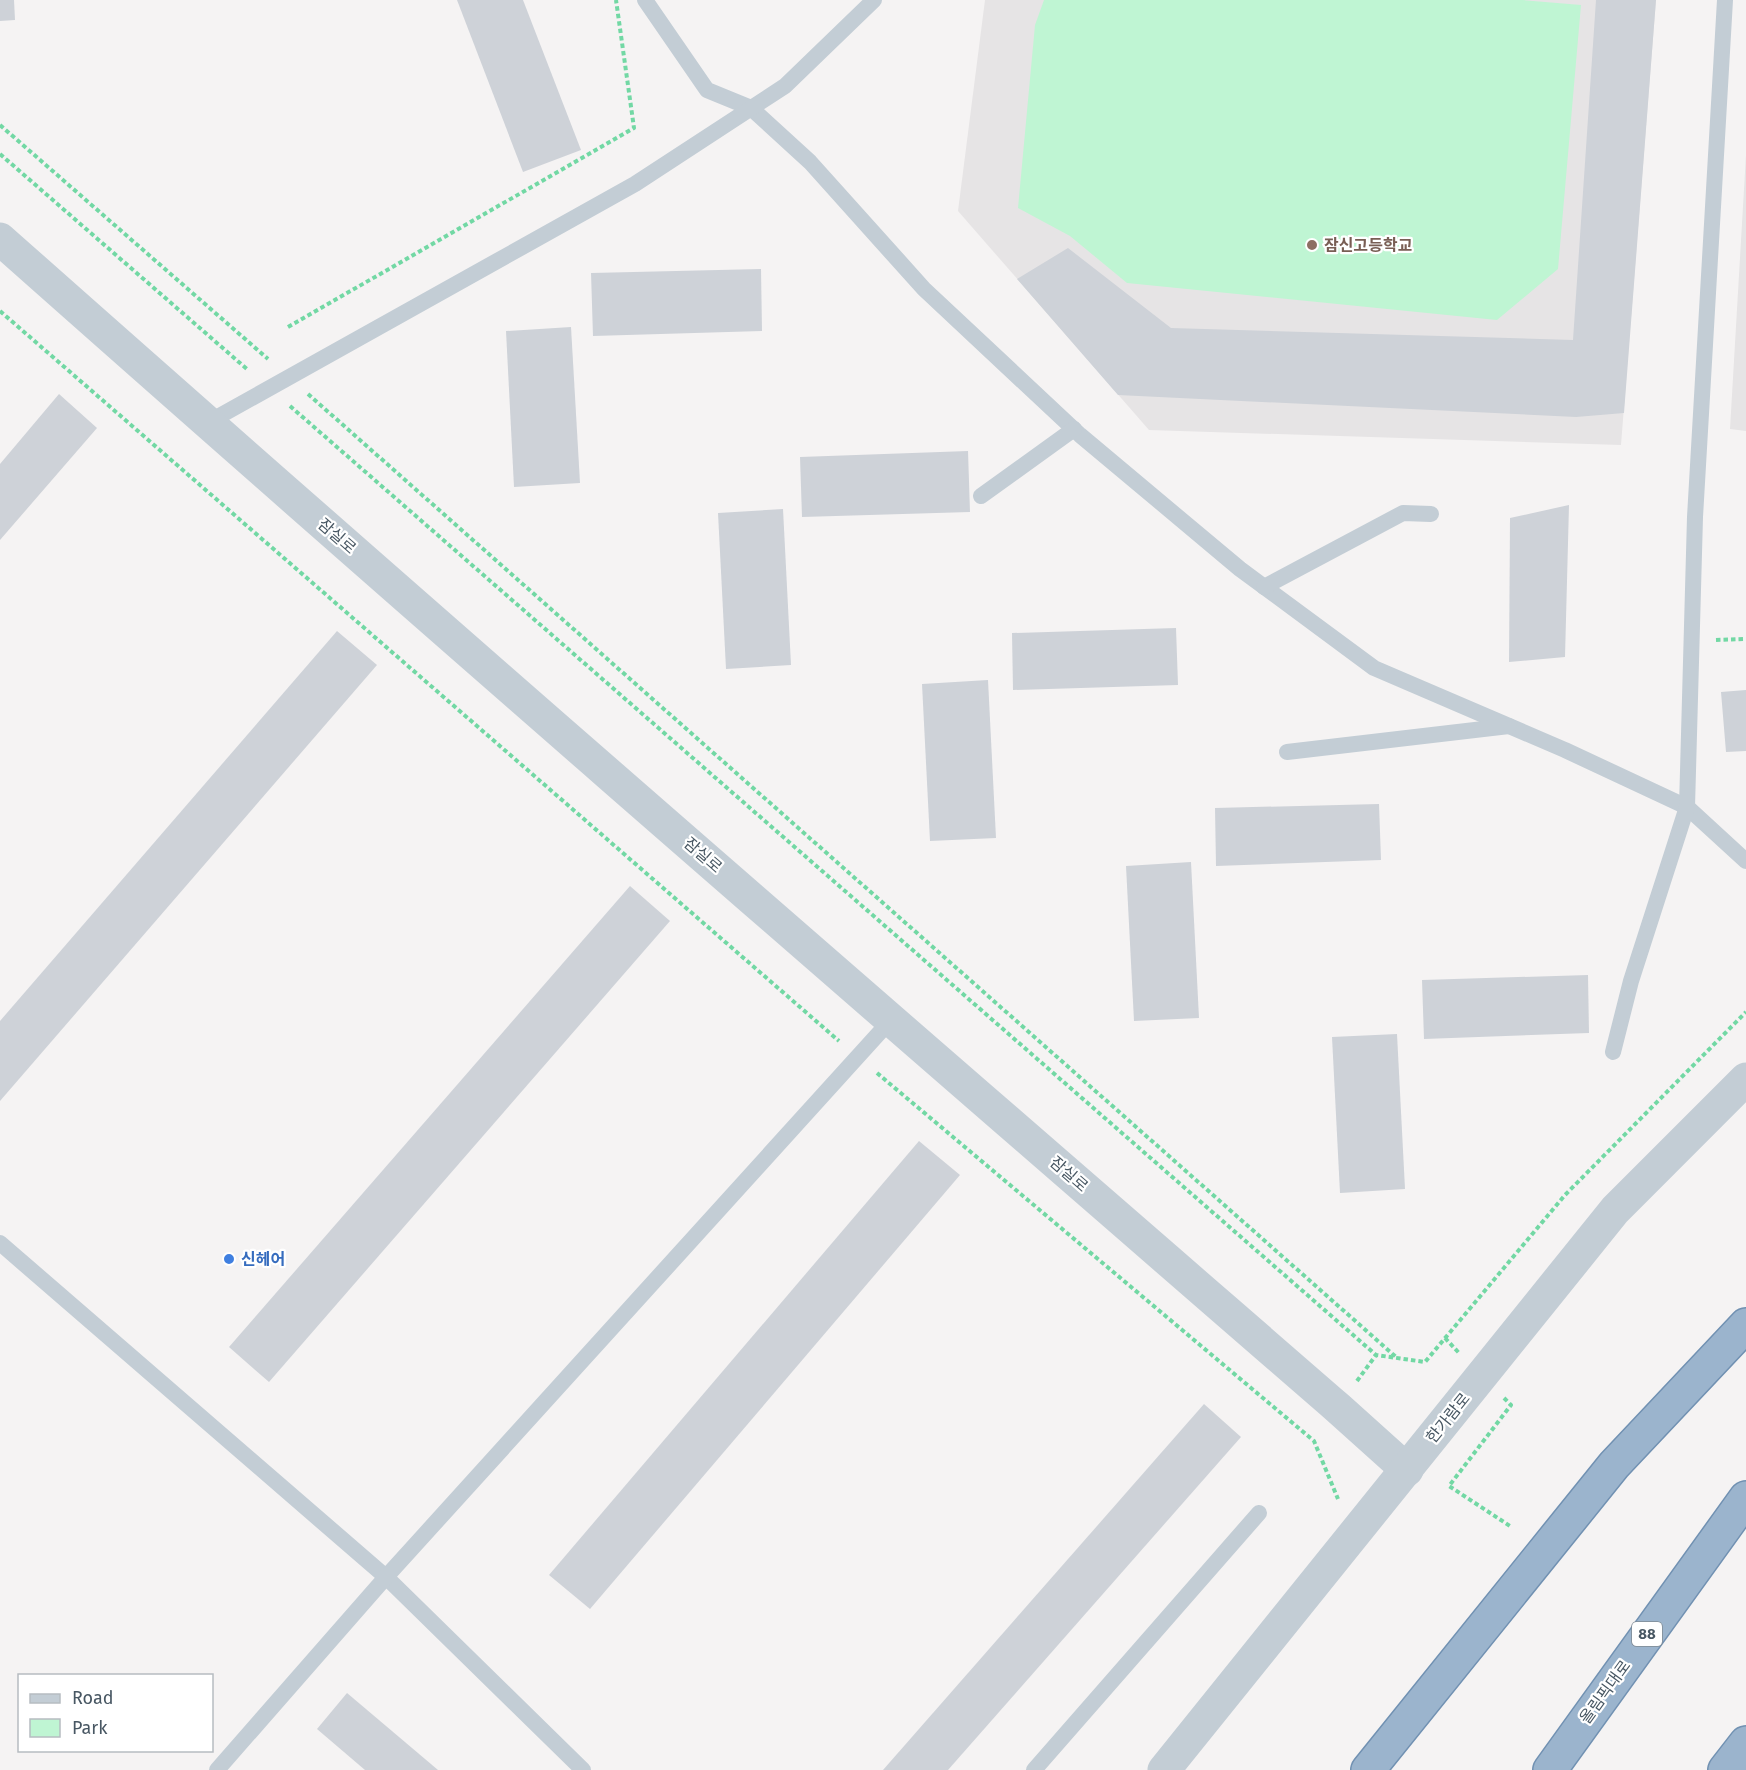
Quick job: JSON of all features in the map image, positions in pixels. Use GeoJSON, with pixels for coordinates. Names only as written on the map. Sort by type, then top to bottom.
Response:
{"type":"FeatureCollection","features":[{"type":"Feature","properties":{"kind":"highway"},"geometry":{"type":"LineString","coordinates":[[1368,1770],[1614,1465],[1746,1325]]}},
{"type":"Feature","properties":{"kind":"highway","name":"올림픽대로"},"geometry":{"type":"LineString","coordinates":[[1550,1770],[1746,1498]]}},
{"type":"Feature","properties":{"kind":"highway"},"geometry":{"type":"LineString","coordinates":[[1725,1770],[1746,1743]]}},
{"type":"Feature","properties":{"kind":"street","name":"잠실로"},"geometry":{"type":"LineString","coordinates":[[0,239],[207,423],[1407,1470]]}},
{"type":"Feature","properties":{"kind":"street","name":"한가람로"},"geometry":{"type":"LineString","coordinates":[[1164,1770],[1615,1210],[1746,1079]]}},
{"type":"Feature","properties":{"kind":"lane"},"geometry":{"type":"LineString","coordinates":[[645,0],[706,90],[751,108],[810,162],[924,289],[1074,429],[1231,562],[1374,668],[1511,726],[1687,807],[1746,861]]}},
{"type":"Feature","properties":{"kind":"lane"},"geometry":{"type":"LineString","coordinates":[[207,423],[635,184],[785,86],[874,0]]}},
{"type":"Feature","properties":{"kind":"lane"},"geometry":{"type":"LineString","coordinates":[[1613,1052],[1631,981],[1687,807],[1695,517],[1725,0]]}},
{"type":"Feature","properties":{"kind":"lane"},"geometry":{"type":"LineString","coordinates":[[981,496],[1074,429]]}},
{"type":"Feature","properties":{"kind":"lane"},"geometry":{"type":"LineString","coordinates":[[1264,587],[1403,513],[1431,514]]}},
{"type":"Feature","properties":{"kind":"lane"},"geometry":{"type":"LineString","coordinates":[[1287,752],[1511,726]]}},
{"type":"Feature","properties":{"kind":"lane"},"geometry":{"type":"LineString","coordinates":[[217,1770],[386,1577],[891,1020]]}},
{"type":"Feature","properties":{"kind":"lane"},"geometry":{"type":"LineString","coordinates":[[0,1243],[386,1577],[583,1770]]}},
{"type":"Feature","properties":{"kind":"lane"},"geometry":{"type":"LineString","coordinates":[[1034,1770],[1259,1513]]}},
{"type":"Feature","properties":{"kind":"path"},"geometry":{"type":"LineString","coordinates":[[288,327],[634,129],[616,0]]}},
{"type":"Feature","properties":{"kind":"path"},"geometry":{"type":"LineString","coordinates":[[0,125],[1398,1358]]}},
{"type":"Feature","properties":{"kind":"path"},"geometry":{"type":"LineString","coordinates":[[0,154],[1376,1355],[1425,1362],[1565,1195],[1746,1012]]}},
{"type":"Feature","properties":{"kind":"path"},"geometry":{"type":"LineString","coordinates":[[0,311],[857,1056],[1314,1441],[1338,1500]]}},
{"type":"Feature","properties":{"kind":"path"},"geometry":{"type":"LineString","coordinates":[[1510,1527],[1449,1486],[1511,1405]]}},
{"type":"Feature","properties":{"kind":"shaded area","name":"잠신고등학교"},"geometry":{"type":"Polygon","coordinates":[[[985,0],[1656,0],[1621,445],[1149,430],[958,211],[985,0]]]}},
{"type":"Feature","properties":{"kind":"shaded area"},"geometry":{"type":"Polygon","coordinates":[[[1746,155],[1746,431],[1730,429],[1746,155]]]}},
{"type":"Feature","properties":{"kind":"green space"},"geometry":{"type":"Polygon","coordinates":[[[1044,0],[1522,0],[1581,5],[1558,269],[1497,320],[1127,283],[1070,236],[1018,208],[1035,25],[1044,0]]]}},
{"type":"Feature","properties":{"kind":"building"},"geometry":{"type":"Polygon","coordinates":[[[0,0],[14,0],[15,20],[0,21],[0,0]]]}},
{"type":"Feature","properties":{"kind":"building"},"geometry":{"type":"Polygon","coordinates":[[[457,0],[523,0],[581,150],[523,172],[457,0]]]}},
{"type":"Feature","properties":{"kind":"building"},"geometry":{"type":"Polygon","coordinates":[[[1596,0],[1656,0],[1624,413],[1576,417],[1118,395],[1017,279],[1068,248],[1171,328],[1573,340],[1596,0]]]}},
{"type":"Feature","properties":{"kind":"building"},"geometry":{"type":"Polygon","coordinates":[[[761,269],[762,331],[593,336],[591,273],[761,269]]]}},
{"type":"Feature","properties":{"kind":"building"},"geometry":{"type":"Polygon","coordinates":[[[571,327],[580,483],[514,487],[506,331],[571,327]]]}},
{"type":"Feature","properties":{"kind":"building"},"geometry":{"type":"Polygon","coordinates":[[[59,394],[97,428],[0,540],[0,464],[59,394]]]}},
{"type":"Feature","properties":{"kind":"building"},"geometry":{"type":"Polygon","coordinates":[[[968,451],[970,512],[802,517],[800,457],[968,451]]]}},
{"type":"Feature","properties":{"kind":"building"},"geometry":{"type":"Polygon","coordinates":[[[1569,505],[1565,657],[1509,662],[1510,518],[1569,505]]]}},
{"type":"Feature","properties":{"kind":"building"},"geometry":{"type":"Polygon","coordinates":[[[783,509],[791,665],[726,669],[718,513],[783,509]]]}},
{"type":"Feature","properties":{"kind":"building"},"geometry":{"type":"Polygon","coordinates":[[[1176,628],[1178,685],[1013,690],[1012,633],[1176,628]]]}},
{"type":"Feature","properties":{"kind":"building"},"geometry":{"type":"Polygon","coordinates":[[[337,631],[377,665],[0,1101],[0,1021],[337,631]]]}},
{"type":"Feature","properties":{"kind":"building"},"geometry":{"type":"Polygon","coordinates":[[[988,680],[996,838],[930,841],[922,684],[988,680]]]}},
{"type":"Feature","properties":{"kind":"building"},"geometry":{"type":"Polygon","coordinates":[[[1746,690],[1746,751],[1726,752],[1721,692],[1746,690]]]}},
{"type":"Feature","properties":{"kind":"building"},"geometry":{"type":"Polygon","coordinates":[[[1379,804],[1381,860],[1216,866],[1215,808],[1379,804]]]}},
{"type":"Feature","properties":{"kind":"building"},"geometry":{"type":"Polygon","coordinates":[[[1191,862],[1199,1018],[1134,1021],[1126,866],[1191,862]]]}},
{"type":"Feature","properties":{"kind":"building"},"geometry":{"type":"Polygon","coordinates":[[[630,886],[670,921],[269,1382],[229,1347],[630,886]]]}},
{"type":"Feature","properties":{"kind":"building"},"geometry":{"type":"Polygon","coordinates":[[[1588,975],[1589,1033],[1424,1039],[1422,980],[1588,975]]]}},
{"type":"Feature","properties":{"kind":"building"},"geometry":{"type":"Polygon","coordinates":[[[1397,1034],[1405,1189],[1340,1193],[1332,1037],[1397,1034]]]}},
{"type":"Feature","properties":{"kind":"building"},"geometry":{"type":"Polygon","coordinates":[[[919,1141],[960,1175],[590,1609],[549,1575],[919,1141]]]}},
{"type":"Feature","properties":{"kind":"building"},"geometry":{"type":"Polygon","coordinates":[[[1204,1404],[1241,1437],[948,1770],[883,1770],[1204,1404]]]}},
{"type":"Feature","properties":{"kind":"building"},"geometry":{"type":"Polygon","coordinates":[[[347,1693],[438,1770],[365,1770],[317,1729],[347,1693]]]}},
{"type":"Feature","properties":{"kind":"place","name":"잠신고등학교"},"geometry":{"type":"Point","coordinates":[1312,245]}},
{"type":"Feature","properties":{"kind":"place","name":"신헤어"},"geometry":{"type":"Point","coordinates":[229,1259]}}]}
